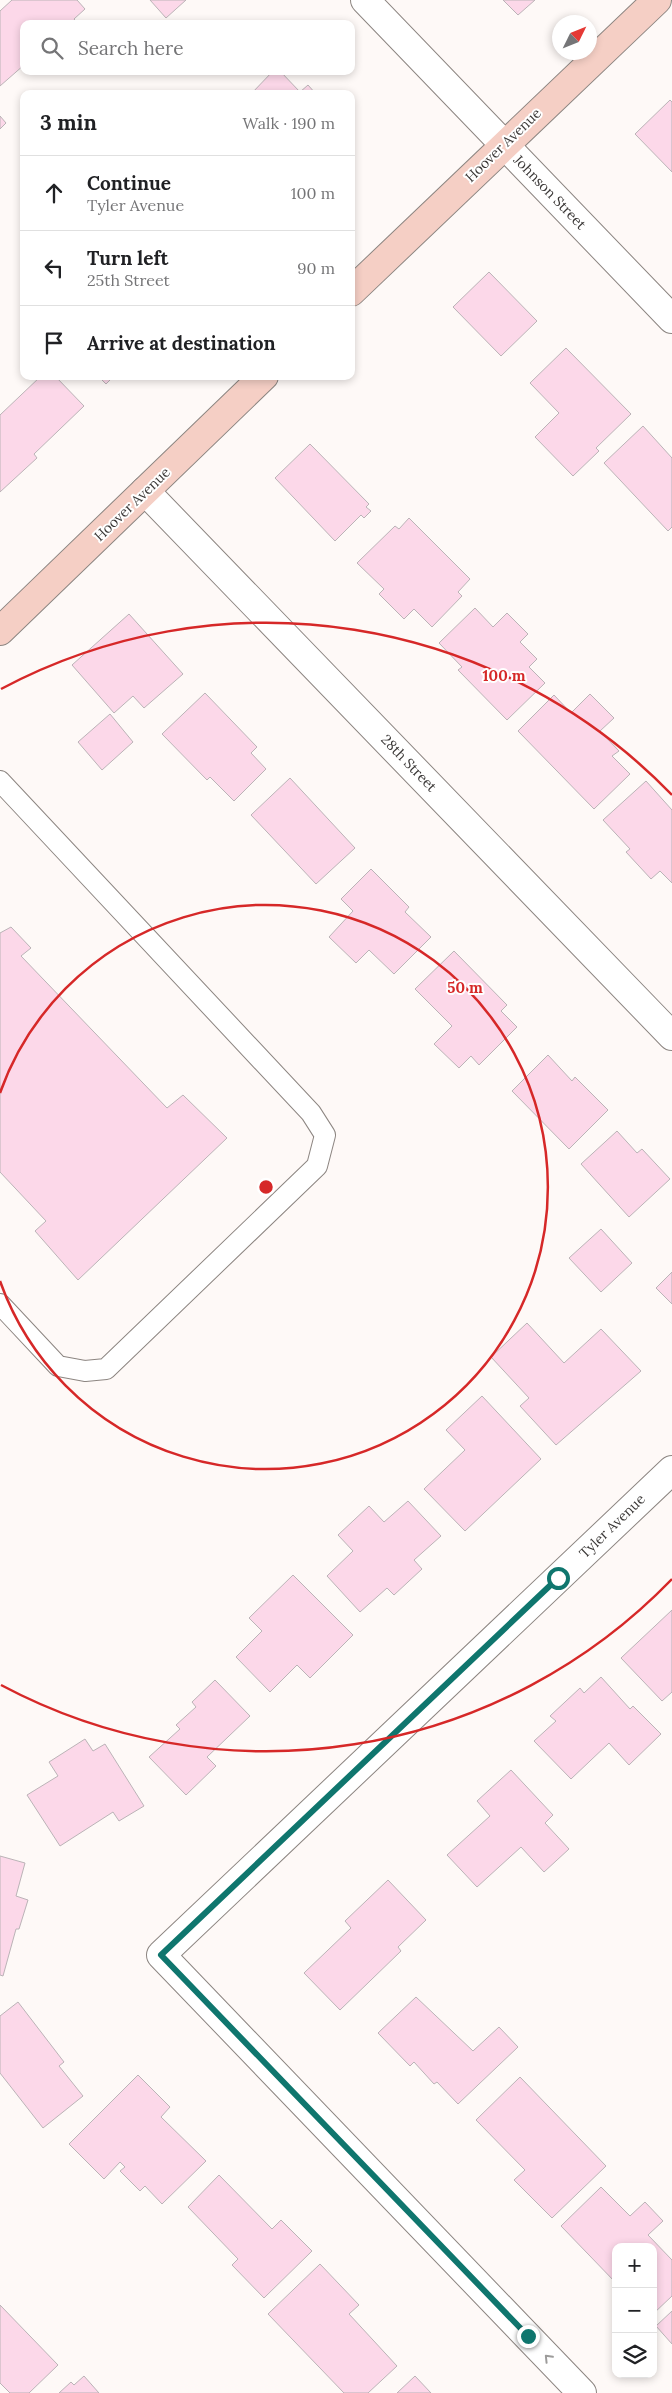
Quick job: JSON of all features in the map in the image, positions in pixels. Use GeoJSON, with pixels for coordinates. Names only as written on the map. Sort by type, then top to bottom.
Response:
{"type":"FeatureCollection","features":[{"type":"Feature","properties":{"kind":"street","name":"Johnson Street"},"geometry":{"type":"LineString","coordinates":[[365,0],[672,319]]}},
{"type":"Feature","properties":{"kind":"street","name":"Hoover Avenue"},"geometry":{"type":"LineString","coordinates":[[355,288],[657,0]]}},
{"type":"Feature","properties":{"kind":"street","name":"Hoover Avenue"},"geometry":{"type":"LineString","coordinates":[[0,631],[260,380]]}},
{"type":"Feature","properties":{"kind":"street","name":"28th Street"},"geometry":{"type":"LineString","coordinates":[[145,491],[672,1036]]}},
{"type":"Feature","properties":{"kind":"street","name":"Tyler Avenue"},"geometry":{"type":"LineString","coordinates":[[582,2393],[161,1955],[672,1470]]}},
{"type":"Feature","properties":{"kind":"lane"},"geometry":{"type":"LineString","coordinates":[[0,781],[310,1112],[325,1135],[317,1166],[106,1369],[85,1371],[58,1366],[0,1304]]}},
{"type":"Feature","properties":{"kind":"building"},"geometry":{"type":"Polygon","coordinates":[[[12,0],[77,0],[85,9],[75,20],[20,20],[20,68],[0,86],[0,11],[12,0]]]}},
{"type":"Feature","properties":{"kind":"building"},"geometry":{"type":"Polygon","coordinates":[[[150,0],[186,0],[166,18],[150,0]]]}},
{"type":"Feature","properties":{"kind":"building"},"geometry":{"type":"Polygon","coordinates":[[[503,0],[535,0],[518,15],[503,0]]]}},
{"type":"Feature","properties":{"kind":"building"},"geometry":{"type":"Polygon","coordinates":[[[269,75],[284,75],[298,90],[255,90],[269,75]]]}},
{"type":"Feature","properties":{"kind":"building"},"geometry":{"type":"Polygon","coordinates":[[[308,85],[312,90],[302,90],[308,85]]]}},
{"type":"Feature","properties":{"kind":"building"},"geometry":{"type":"Polygon","coordinates":[[[670,100],[672,102],[672,172],[635,134],[670,100]]]}},
{"type":"Feature","properties":{"kind":"building"},"geometry":{"type":"Polygon","coordinates":[[[0,116],[6,123],[0,129],[0,116]]]}},
{"type":"Feature","properties":{"kind":"building"},"geometry":{"type":"Polygon","coordinates":[[[489,272],[537,321],[501,356],[453,307],[489,272]]]}},
{"type":"Feature","properties":{"kind":"building"},"geometry":{"type":"Polygon","coordinates":[[[566,348],[631,414],[596,448],[599,451],[573,476],[535,437],[559,413],[530,383],[566,348]]]}},
{"type":"Feature","properties":{"kind":"building"},"geometry":{"type":"Polygon","coordinates":[[[37,380],[59,380],[84,406],[34,454],[37,458],[0,492],[0,415],[37,380]]]}},
{"type":"Feature","properties":{"kind":"building"},"geometry":{"type":"Polygon","coordinates":[[[102,380],[110,380],[106,384],[102,380]]]}},
{"type":"Feature","properties":{"kind":"building"},"geometry":{"type":"Polygon","coordinates":[[[643,426],[672,458],[672,527],[668,531],[604,463],[643,426]]]}},
{"type":"Feature","properties":{"kind":"building"},"geometry":{"type":"Polygon","coordinates":[[[310,444],[369,504],[366,507],[371,511],[364,518],[361,515],[335,541],[275,478],[310,444]]]}},
{"type":"Feature","properties":{"kind":"building"},"geometry":{"type":"Polygon","coordinates":[[[409,518],[470,579],[458,592],[462,596],[432,627],[414,609],[404,619],[379,594],[384,589],[357,563],[395,526],[399,529],[409,518]]]}},
{"type":"Feature","properties":{"kind":"building"},"geometry":{"type":"Polygon","coordinates":[[[475,608],[493,627],[507,613],[528,634],[520,642],[537,659],[529,667],[545,683],[507,720],[458,670],[462,667],[439,643],[475,608]]]}},
{"type":"Feature","properties":{"kind":"building"},"geometry":{"type":"Polygon","coordinates":[[[129,614],[183,674],[144,708],[133,696],[114,713],[72,665],[129,614]]]}},
{"type":"Feature","properties":{"kind":"building"},"geometry":{"type":"Polygon","coordinates":[[[205,693],[257,747],[251,753],[266,769],[234,801],[210,777],[207,780],[162,734],[205,693]]]}},
{"type":"Feature","properties":{"kind":"building"},"geometry":{"type":"Polygon","coordinates":[[[590,694],[614,718],[600,731],[619,751],[612,756],[630,774],[594,809],[518,731],[554,695],[571,713],[590,694]]]}},
{"type":"Feature","properties":{"kind":"building"},"geometry":{"type":"Polygon","coordinates":[[[110,714],[133,742],[102,770],[78,742],[110,714]]]}},
{"type":"Feature","properties":{"kind":"building"},"geometry":{"type":"Polygon","coordinates":[[[290,778],[355,848],[316,884],[251,815],[290,778]]]}},
{"type":"Feature","properties":{"kind":"building"},"geometry":{"type":"Polygon","coordinates":[[[646,781],[672,810],[672,883],[660,871],[651,879],[626,852],[630,849],[603,820],[646,781]]]}},
{"type":"Feature","properties":{"kind":"building"},"geometry":{"type":"Polygon","coordinates":[[[371,869],[409,907],[405,912],[431,937],[394,974],[369,950],[356,963],[329,937],[353,911],[341,899],[371,869]]]}},
{"type":"Feature","properties":{"kind":"building"},"geometry":{"type":"Polygon","coordinates":[[[11,927],[31,948],[21,956],[167,1108],[183,1095],[227,1138],[78,1280],[35,1231],[46,1221],[0,1172],[0,933],[11,927]]]}},
{"type":"Feature","properties":{"kind":"building"},"geometry":{"type":"Polygon","coordinates":[[[454,951],[507,1005],[501,1011],[517,1027],[479,1065],[471,1056],[459,1068],[434,1044],[452,1026],[415,989],[454,951]]]}},
{"type":"Feature","properties":{"kind":"building"},"geometry":{"type":"Polygon","coordinates":[[[548,1055],[572,1081],[575,1077],[608,1110],[569,1149],[512,1091],[548,1055]]]}},
{"type":"Feature","properties":{"kind":"building"},"geometry":{"type":"Polygon","coordinates":[[[617,1131],[637,1153],[642,1149],[670,1179],[629,1217],[581,1164],[617,1131]]]}},
{"type":"Feature","properties":{"kind":"building"},"geometry":{"type":"Polygon","coordinates":[[[601,1229],[632,1263],[601,1292],[569,1258],[601,1229]]]}},
{"type":"Feature","properties":{"kind":"building"},"geometry":{"type":"Polygon","coordinates":[[[672,1272],[672,1304],[656,1288],[672,1272]]]}},
{"type":"Feature","properties":{"kind":"building"},"geometry":{"type":"Polygon","coordinates":[[[527,1323],[564,1363],[601,1329],[641,1371],[556,1445],[520,1406],[529,1398],[491,1357],[527,1323]]]}},
{"type":"Feature","properties":{"kind":"building"},"geometry":{"type":"Polygon","coordinates":[[[482,1396],[541,1459],[465,1531],[424,1489],[465,1450],[446,1430],[482,1396]]]}},
{"type":"Feature","properties":{"kind":"building"},"geometry":{"type":"Polygon","coordinates":[[[408,1501],[441,1536],[414,1560],[422,1569],[394,1595],[387,1588],[360,1612],[327,1576],[353,1551],[338,1535],[369,1506],[384,1522],[408,1501]]]}},
{"type":"Feature","properties":{"kind":"building"},"geometry":{"type":"Polygon","coordinates":[[[293,1575],[353,1635],[310,1678],[297,1665],[270,1692],[236,1657],[262,1631],[249,1618],[293,1575]]]}},
{"type":"Feature","properties":{"kind":"building"},"geometry":{"type":"Polygon","coordinates":[[[672,1610],[672,1692],[662,1701],[621,1658],[672,1610]]]}},
{"type":"Feature","properties":{"kind":"building"},"geometry":{"type":"Polygon","coordinates":[[[601,1677],[630,1709],[633,1706],[661,1734],[629,1765],[609,1743],[571,1779],[534,1741],[556,1721],[550,1716],[580,1688],[584,1693],[601,1677]]]}},
{"type":"Feature","properties":{"kind":"building"},"geometry":{"type":"Polygon","coordinates":[[[215,1680],[250,1716],[207,1757],[216,1766],[186,1795],[149,1757],[180,1729],[176,1725],[196,1707],[192,1702],[215,1680]]]}},
{"type":"Feature","properties":{"kind":"building"},"geometry":{"type":"Polygon","coordinates":[[[85,1739],[93,1751],[105,1744],[144,1806],[119,1821],[113,1812],[60,1846],[27,1795],[58,1776],[49,1762],[85,1739]]]}},
{"type":"Feature","properties":{"kind":"building"},"geometry":{"type":"Polygon","coordinates":[[[511,1770],[553,1815],[545,1823],[569,1849],[544,1872],[521,1847],[477,1887],[447,1855],[490,1816],[477,1801],[511,1770]]]}},
{"type":"Feature","properties":{"kind":"building"},"geometry":{"type":"Polygon","coordinates":[[[0,1856],[25,1863],[16,1896],[28,1900],[19,1929],[16,1929],[3,1976],[0,1975],[0,1856]]]}},
{"type":"Feature","properties":{"kind":"building"},"geometry":{"type":"Polygon","coordinates":[[[388,1880],[426,1920],[398,1947],[401,1951],[340,2010],[304,1973],[351,1928],[345,1921],[388,1880]]]}},
{"type":"Feature","properties":{"kind":"building"},"geometry":{"type":"Polygon","coordinates":[[[416,1997],[473,2051],[499,2027],[518,2047],[458,2104],[437,2082],[434,2084],[414,2062],[410,2066],[378,2033],[416,1997]]]}},
{"type":"Feature","properties":{"kind":"building"},"geometry":{"type":"Polygon","coordinates":[[[18,2002],[64,2062],[59,2066],[83,2096],[43,2128],[0,2073],[0,2016],[18,2002]]]}},
{"type":"Feature","properties":{"kind":"building"},"geometry":{"type":"Polygon","coordinates":[[[138,2075],[170,2107],[161,2117],[206,2161],[162,2204],[145,2186],[140,2191],[120,2171],[125,2167],[120,2162],[104,2179],[69,2144],[138,2075]]]}},
{"type":"Feature","properties":{"kind":"building"},"geometry":{"type":"Polygon","coordinates":[[[520,2077],[606,2166],[552,2218],[514,2180],[525,2170],[476,2120],[520,2077]]]}},
{"type":"Feature","properties":{"kind":"building"},"geometry":{"type":"Polygon","coordinates":[[[219,2175],[272,2229],[281,2220],[312,2251],[264,2298],[232,2265],[238,2259],[188,2207],[219,2175]]]}},
{"type":"Feature","properties":{"kind":"building"},"geometry":{"type":"Polygon","coordinates":[[[601,2187],[630,2216],[645,2202],[663,2221],[648,2235],[656,2243],[612,2243],[612,2279],[561,2226],[601,2187]]]}},
{"type":"Feature","properties":{"kind":"building"},"geometry":{"type":"Polygon","coordinates":[[[657,2244],[672,2260],[672,2296],[657,2310],[657,2244]]]}},
{"type":"Feature","properties":{"kind":"building"},"geometry":{"type":"Polygon","coordinates":[[[320,2264],[359,2305],[349,2314],[397,2366],[368,2393],[344,2393],[268,2314],[320,2264]]]}},
{"type":"Feature","properties":{"kind":"building"},"geometry":{"type":"Polygon","coordinates":[[[0,2305],[58,2365],[29,2393],[10,2393],[0,2383],[0,2305]]]}},
{"type":"Feature","properties":{"kind":"building"},"geometry":{"type":"Polygon","coordinates":[[[672,2311],[672,2344],[657,2327],[672,2311]]]}},
{"type":"Feature","properties":{"kind":"building"},"geometry":{"type":"Polygon","coordinates":[[[84,2376],[99,2393],[59,2393],[71,2382],[74,2385],[84,2376]]]}},
{"type":"Feature","properties":{"kind":"building"},"geometry":{"type":"Polygon","coordinates":[[[415,2376],[431,2393],[397,2393],[415,2376]]]}},
{"type":"Feature","properties":{"kind":"route"},"geometry":{"type":"LineString","coordinates":[[528,2336],[161,1955],[558,1578]]}}]}
